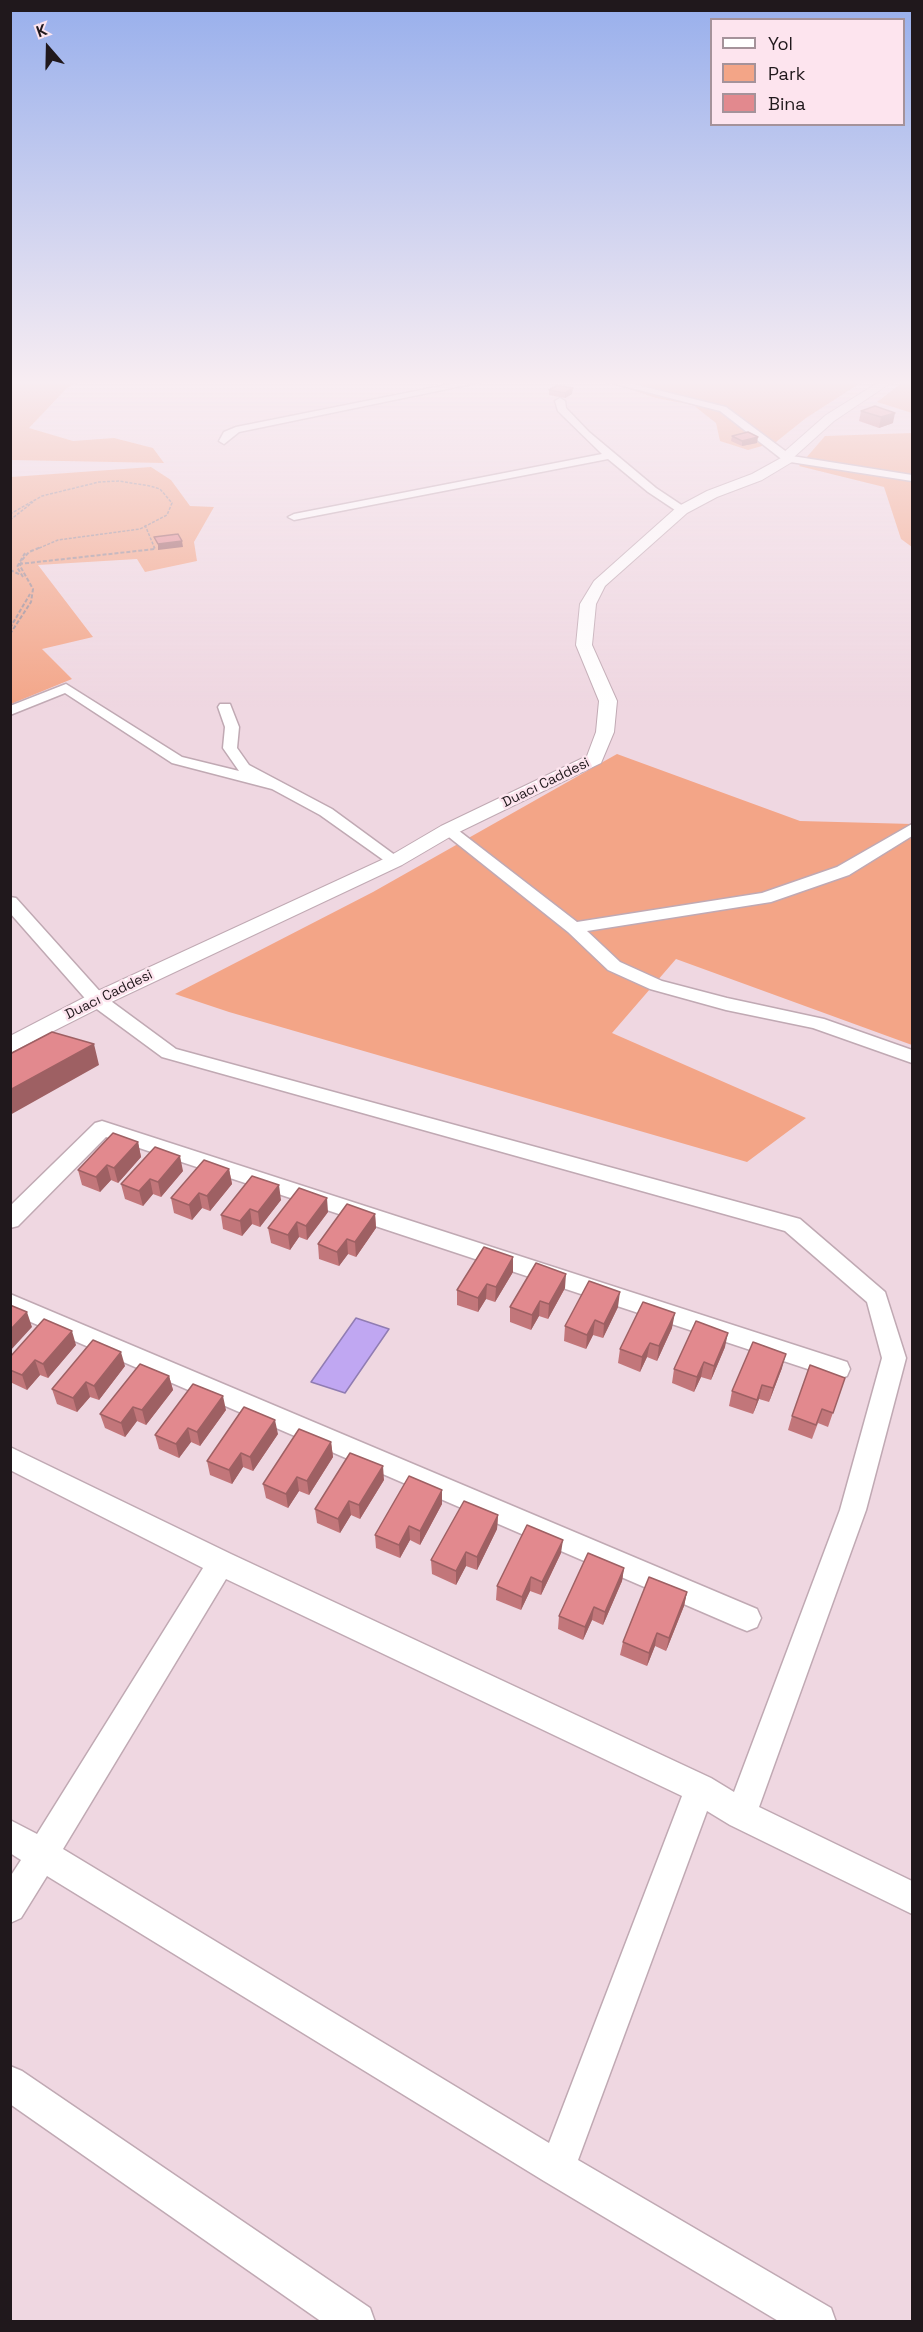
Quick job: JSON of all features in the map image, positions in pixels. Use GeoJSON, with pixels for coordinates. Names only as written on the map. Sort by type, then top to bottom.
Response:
{"type":"FeatureCollection","features":[{"type":"Feature","properties":{"kind":"street"},"geometry":{"type":"LineString","coordinates":[[294,517],[428,491]]}},
{"type":"Feature","properties":{"kind":"street"},"geometry":{"type":"LineString","coordinates":[[653,491],[682,510]]}},
{"type":"Feature","properties":{"kind":"street","name":"Duacı Caddesi"},"geometry":{"type":"LineString","coordinates":[[10,1046],[97,1000],[395,861],[448,830],[595,759],[605,732],[608,701],[584,645],[588,604],[600,584],[682,510],[720,491]]}},
{"type":"Feature","properties":{"kind":"street"},"geometry":{"type":"LineString","coordinates":[[10,711],[66,688],[177,760],[274,785]]}},
{"type":"Feature","properties":{"kind":"street"},"geometry":{"type":"LineString","coordinates":[[225,707],[232,727],[230,748],[244,768],[334,817],[395,861]]}},
{"type":"Feature","properties":{"kind":"street"},"geometry":{"type":"LineString","coordinates":[[574,928],[776,895],[843,871],[912,829]]}},
{"type":"Feature","properties":{"kind":"street"},"geometry":{"type":"LineString","coordinates":[[448,830],[574,928],[614,966],[656,985],[726,1004],[817,1023],[912,1058]]}},
{"type":"Feature","properties":{"kind":"street"},"geometry":{"type":"LineString","coordinates":[[10,902],[97,1000],[169,1053],[792,1226],[877,1298],[894,1358],[853,1510],[741,1814]]}},
{"type":"Feature","properties":{"kind":"street"},"geometry":{"type":"LineString","coordinates":[[10,1220],[102,1128],[838,1369]]}},
{"type":"Feature","properties":{"kind":"street"},"geometry":{"type":"LineString","coordinates":[[10,1303],[747,1618]]}},
{"type":"Feature","properties":{"kind":"street"},"geometry":{"type":"LineString","coordinates":[[10,1458],[222,1563],[700,1789],[741,1814],[912,1898]]}},
{"type":"Feature","properties":{"kind":"street"},"geometry":{"type":"LineString","coordinates":[[10,1907],[222,1563]]}},
{"type":"Feature","properties":{"kind":"street"},"geometry":{"type":"LineString","coordinates":[[557,2168],[700,1789]]}},
{"type":"Feature","properties":{"kind":"street"},"geometry":{"type":"LineString","coordinates":[[10,1834],[557,2168],[817,2322]]}},
{"type":"Feature","properties":{"kind":"street"},"geometry":{"type":"LineString","coordinates":[[10,2083],[356,2322]]}},
{"type":"Feature","properties":{"kind":"path"},"geometry":{"type":"LineString","coordinates":[[10,514],[42,496],[60,491]]}},
{"type":"Feature","properties":{"kind":"path"},"geometry":{"type":"LineString","coordinates":[[10,520],[22,508],[49,495],[66,491]]}},
{"type":"Feature","properties":{"kind":"path"},"geometry":{"type":"LineString","coordinates":[[145,526],[165,515],[171,504],[160,491]]}},
{"type":"Feature","properties":{"kind":"path"},"geometry":{"type":"LineString","coordinates":[[20,564],[29,552],[58,540],[107,535],[145,526],[167,515],[172,503],[162,491]]}},
{"type":"Feature","properties":{"kind":"path"},"geometry":{"type":"LineString","coordinates":[[20,564],[155,549],[145,526]]}},
{"type":"Feature","properties":{"kind":"path"},"geometry":{"type":"LineString","coordinates":[[10,628],[28,601],[31,589],[23,576],[20,564]]}},
{"type":"Feature","properties":{"kind":"path"},"geometry":{"type":"LineString","coordinates":[[10,634],[31,602],[33,589],[23,576],[20,564]]}},
{"type":"Feature","properties":{"kind":"path"},"geometry":{"type":"LineString","coordinates":[[10,570],[23,576]]}},
{"type":"Feature","properties":{"kind":"green space"},"geometry":{"type":"Polygon","coordinates":[[[11,491],[179,491],[190,506],[214,507],[194,542],[197,561],[145,572],[137,559],[38,565],[93,637],[42,649],[72,679],[11,704],[11,491]]]}},
{"type":"Feature","properties":{"kind":"green space"},"geometry":{"type":"Polygon","coordinates":[[[885,491],[912,491],[912,547],[901,539],[885,491]]]}},
{"type":"Feature","properties":{"kind":"green space"},"geometry":{"type":"Polygon","coordinates":[[[617,754],[800,821],[912,824],[912,1045],[676,959],[612,1033],[806,1118],[747,1162],[229,1012],[175,994],[373,892],[617,754]]]}},
{"type":"Feature","properties":{"kind":"shaded area"},"geometry":{"type":"Polygon","coordinates":[[[356,1318],[389,1329],[345,1393],[311,1382],[356,1318]]]}},
{"type":"Feature","properties":{"kind":"building"},"geometry":{"type":"Polygon","coordinates":[[[178,534],[182,541],[158,544],[154,537],[178,534]]]}},
{"type":"Feature","properties":{"kind":"building"},"geometry":{"type":"Polygon","coordinates":[[[52,1032],[94,1044],[10,1090],[10,1054],[52,1032]]]}},
{"type":"Feature","properties":{"kind":"building"},"geometry":{"type":"Polygon","coordinates":[[[113,1133],[138,1142],[114,1168],[107,1165],[96,1177],[78,1170],[113,1133]]]}},
{"type":"Feature","properties":{"kind":"building"},"geometry":{"type":"Polygon","coordinates":[[[155,1147],[180,1156],[158,1182],[150,1179],[139,1191],[121,1184],[155,1147]]]}},
{"type":"Feature","properties":{"kind":"building"},"geometry":{"type":"Polygon","coordinates":[[[204,1160],[229,1169],[207,1196],[199,1193],[189,1205],[171,1198],[204,1160]]]}},
{"type":"Feature","properties":{"kind":"building"},"geometry":{"type":"Polygon","coordinates":[[[252,1176],[279,1185],[258,1212],[250,1209],[240,1221],[221,1215],[252,1176]]]}},
{"type":"Feature","properties":{"kind":"building"},"geometry":{"type":"Polygon","coordinates":[[[299,1188],[327,1198],[306,1226],[297,1222],[288,1235],[268,1228],[299,1188]]]}},
{"type":"Feature","properties":{"kind":"building"},"geometry":{"type":"Polygon","coordinates":[[[347,1204],[375,1214],[355,1242],[347,1239],[337,1252],[318,1244],[347,1204]]]}},
{"type":"Feature","properties":{"kind":"building"},"geometry":{"type":"Polygon","coordinates":[[[484,1247],[513,1257],[496,1287],[487,1284],[478,1298],[457,1290],[484,1247]]]}},
{"type":"Feature","properties":{"kind":"building"},"geometry":{"type":"Polygon","coordinates":[[[536,1263],[566,1274],[549,1304],[540,1301],[532,1315],[510,1307],[536,1263]]]}},
{"type":"Feature","properties":{"kind":"building"},"geometry":{"type":"Polygon","coordinates":[[[589,1281],[620,1292],[604,1324],[595,1320],[587,1335],[565,1326],[589,1281]]]}},
{"type":"Feature","properties":{"kind":"building"},"geometry":{"type":"Polygon","coordinates":[[[643,1302],[675,1313],[659,1346],[650,1343],[642,1357],[620,1349],[643,1302]]]}},
{"type":"Feature","properties":{"kind":"building"},"geometry":{"type":"Polygon","coordinates":[[[10,1305],[27,1312],[10,1330],[10,1305]]]}},
{"type":"Feature","properties":{"kind":"building"},"geometry":{"type":"Polygon","coordinates":[[[44,1319],[72,1331],[43,1364],[35,1360],[22,1375],[10,1370],[10,1357],[44,1319]]]}},
{"type":"Feature","properties":{"kind":"building"},"geometry":{"type":"Polygon","coordinates":[[[696,1321],[728,1333],[714,1366],[704,1362],[697,1377],[674,1369],[696,1321]]]}},
{"type":"Feature","properties":{"kind":"building"},"geometry":{"type":"Polygon","coordinates":[[[93,1340],[121,1352],[94,1386],[86,1382],[73,1398],[52,1389],[93,1340]]]}},
{"type":"Feature","properties":{"kind":"building"},"geometry":{"type":"Polygon","coordinates":[[[753,1342],[786,1354],[773,1388],[762,1385],[757,1400],[732,1391],[753,1342]]]}},
{"type":"Feature","properties":{"kind":"building"},"geometry":{"type":"Polygon","coordinates":[[[140,1364],[169,1376],[142,1410],[133,1407],[121,1423],[100,1414],[140,1364]]]}},
{"type":"Feature","properties":{"kind":"building"},"geometry":{"type":"Polygon","coordinates":[[[810,1365],[845,1378],[833,1413],[822,1409],[816,1425],[792,1416],[810,1365]]]}},
{"type":"Feature","properties":{"kind":"building"},"geometry":{"type":"Polygon","coordinates":[[[193,1384],[223,1396],[197,1432],[188,1428],[176,1444],[155,1435],[193,1384]]]}},
{"type":"Feature","properties":{"kind":"building"},"geometry":{"type":"Polygon","coordinates":[[[244,1407],[275,1420],[250,1457],[241,1453],[229,1470],[207,1461],[244,1407]]]}},
{"type":"Feature","properties":{"kind":"building"},"geometry":{"type":"Polygon","coordinates":[[[299,1429],[331,1442],[307,1481],[297,1477],[286,1494],[263,1484],[299,1429]]]}},
{"type":"Feature","properties":{"kind":"building"},"geometry":{"type":"Polygon","coordinates":[[[350,1453],[383,1466],[359,1505],[349,1501],[338,1519],[315,1509],[350,1453]]]}},
{"type":"Feature","properties":{"kind":"building"},"geometry":{"type":"Polygon","coordinates":[[[409,1476],[442,1490],[420,1531],[409,1526],[399,1545],[375,1535],[409,1476]]]}},
{"type":"Feature","properties":{"kind":"building"},"geometry":{"type":"Polygon","coordinates":[[[464,1501],[498,1515],[477,1557],[466,1552],[456,1571],[431,1560],[464,1501]]]}},
{"type":"Feature","properties":{"kind":"building"},"geometry":{"type":"Polygon","coordinates":[[[527,1525],[563,1540],[542,1582],[531,1577],[522,1597],[497,1586],[527,1525]]]}},
{"type":"Feature","properties":{"kind":"building"},"geometry":{"type":"Polygon","coordinates":[[[588,1553],[624,1568],[605,1612],[594,1607],[585,1627],[559,1616],[588,1553]]]}},
{"type":"Feature","properties":{"kind":"building"},"geometry":{"type":"Polygon","coordinates":[[[649,1577],[687,1592],[669,1638],[657,1633],[649,1653],[623,1642],[649,1577]]]}}]}
